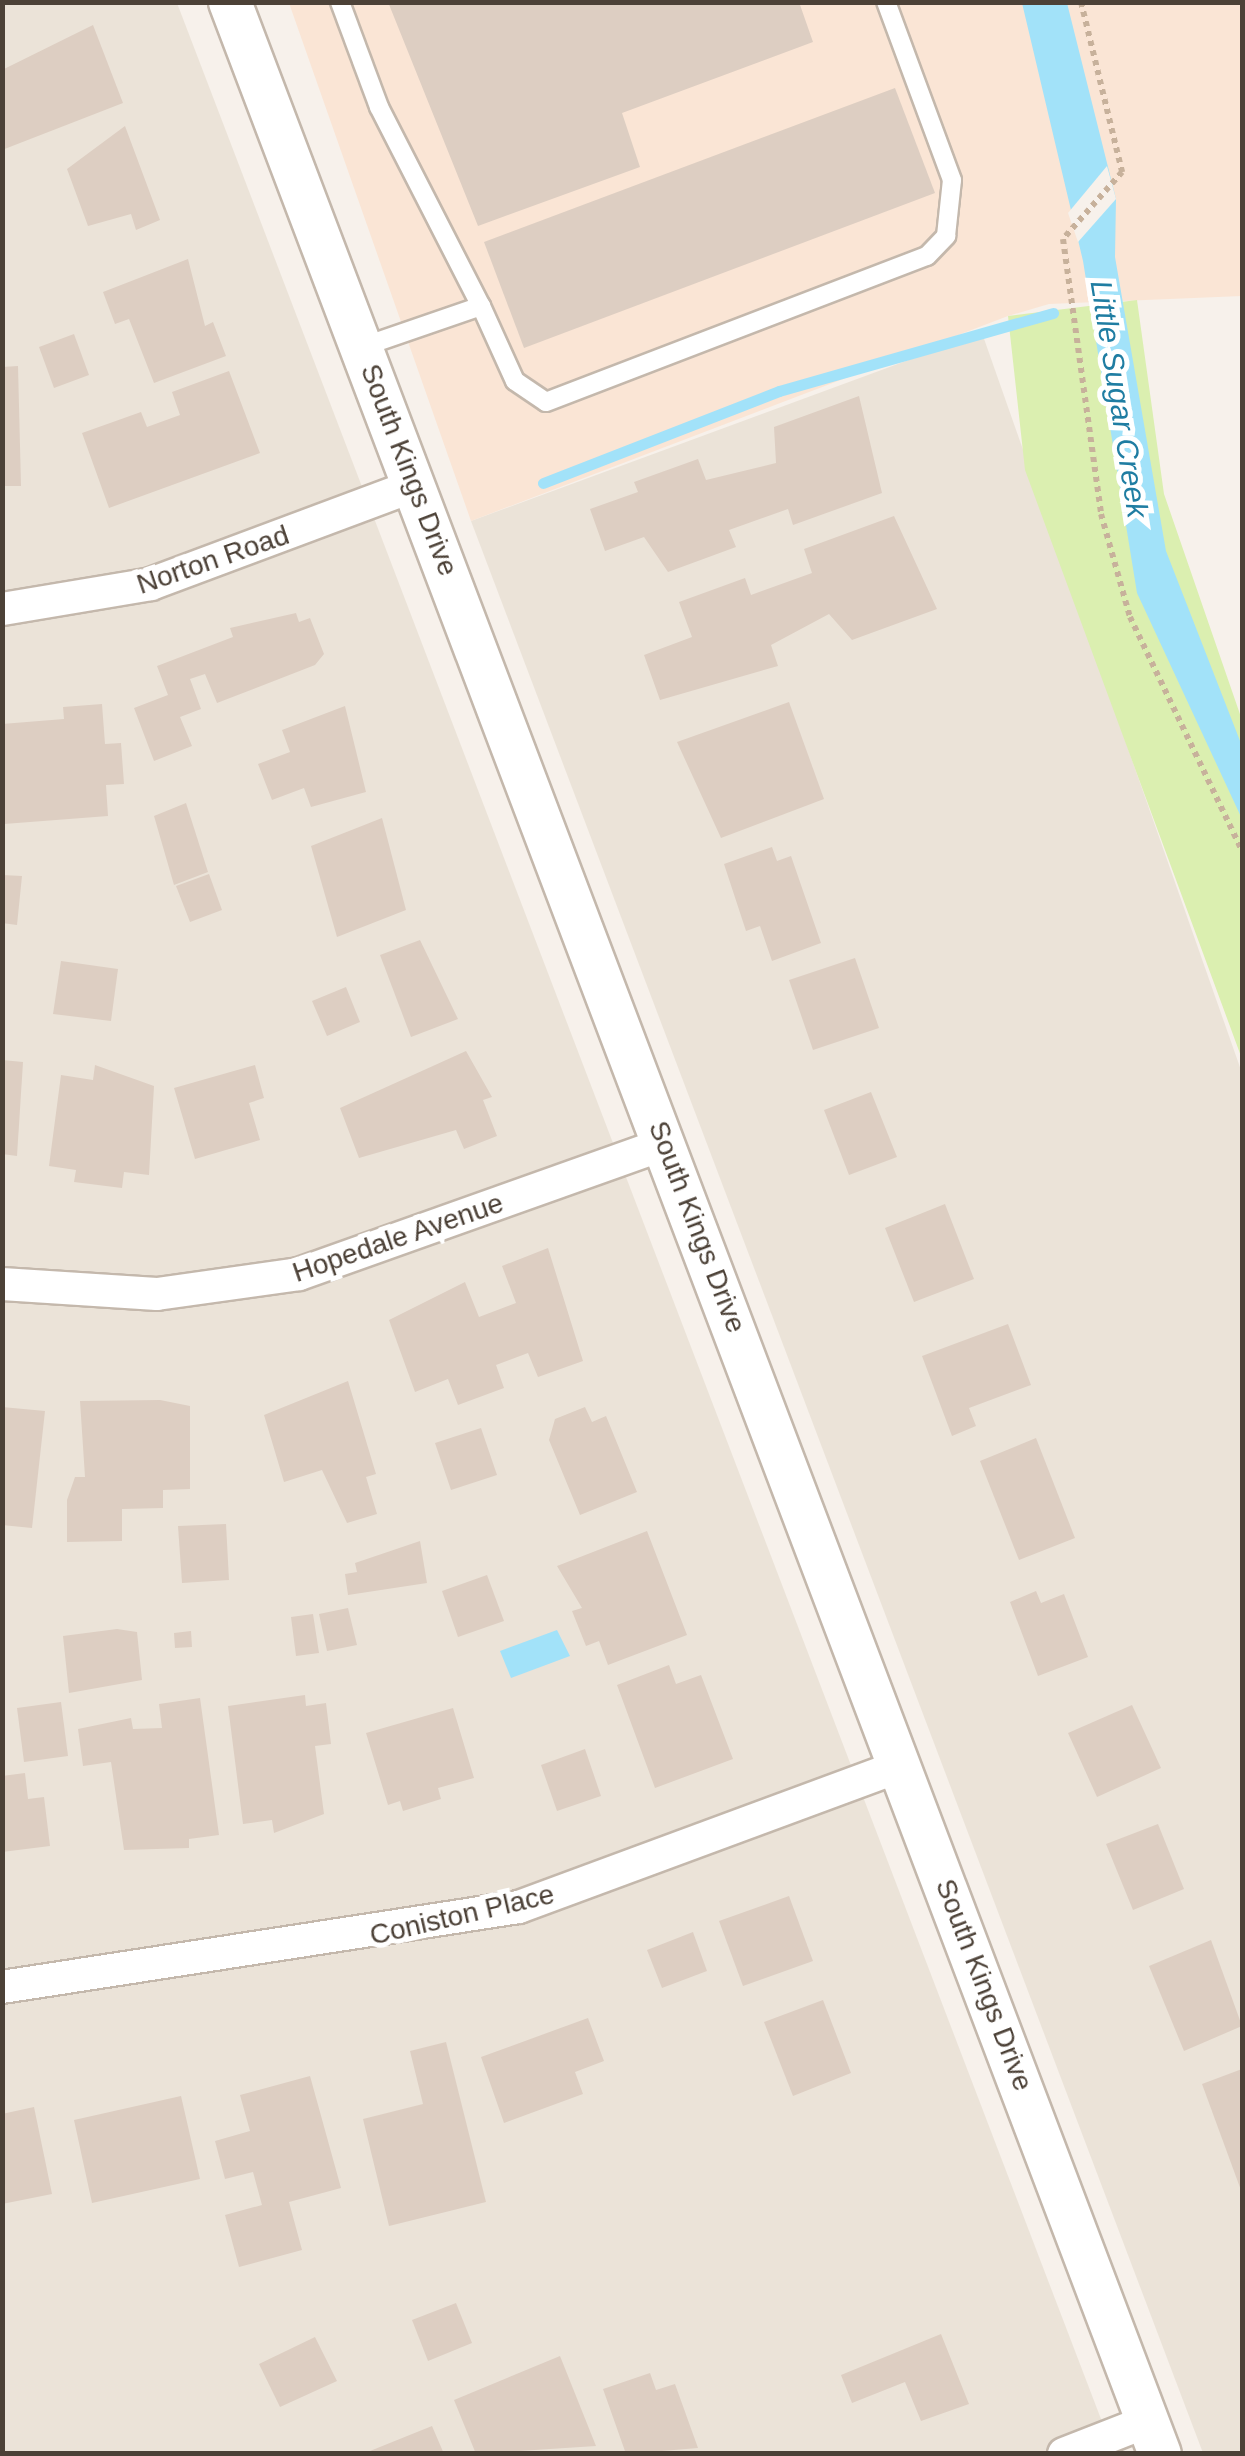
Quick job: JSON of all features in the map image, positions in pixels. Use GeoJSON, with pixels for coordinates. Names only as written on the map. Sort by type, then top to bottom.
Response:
{"type":"FeatureCollection","features":[{"type":"Feature","properties":{"kind":"street","name":"South Kings Drive"},"geometry":{"type":"LineString","coordinates":[[230,2],[1154,2437]]}},
{"type":"Feature","properties":{"kind":"street","name":"Norton Road"},"geometry":{"type":"LineString","coordinates":[[2,608],[151,584],[416,485]]}},
{"type":"Feature","properties":{"kind":"street","name":"Hopedale Avenue"},"geometry":{"type":"LineString","coordinates":[[2,1284],[157,1294],[299,1274],[666,1143]]}},
{"type":"Feature","properties":{"kind":"street","name":"Coniston Place"},"geometry":{"type":"LineString","coordinates":[[2,1988],[519,1906],[901,1766]]}},
{"type":"Feature","properties":{"kind":"street"},"geometry":{"type":"LineString","coordinates":[[1064,2454],[1154,2437]]}},
{"type":"Feature","properties":{"kind":"lane"},"geometry":{"type":"LineString","coordinates":[[340,2],[395,142],[481,306],[515,381],[546,402],[928,256],[946,236],[952,180],[886,2]]}},
{"type":"Feature","properties":{"kind":"lane"},"geometry":{"type":"LineString","coordinates":[[362,347],[481,306]]}},
{"type":"Feature","properties":{"kind":"path"},"geometry":{"type":"LineString","coordinates":[[1080,2],[1122,172],[1063,239],[1117,577],[1242,852]]}},
{"type":"Feature","properties":{"kind":"shaded area"},"geometry":{"type":"Polygon","coordinates":[[[3,3],[177,3],[1114,2453],[3,2454],[3,3]]]}},
{"type":"Feature","properties":{"kind":"shaded area"},"geometry":{"type":"Polygon","coordinates":[[[289,3],[1242,3],[1242,296],[1049,304],[1008,316],[471,521],[289,3]]]}},
{"type":"Feature","properties":{"kind":"shaded area"},"geometry":{"type":"Polygon","coordinates":[[[982,333],[1242,1073],[1242,2453],[1203,2453],[471,521],[982,333]]]}},
{"type":"Feature","properties":{"kind":"green space"},"geometry":{"type":"Polygon","coordinates":[[[1137,300],[1164,494],[1242,720],[1242,1059],[1025,470],[1008,316],[1137,300]]]}},
{"type":"Feature","properties":{"kind":"water","name":"Little Sugar Creek"},"geometry":{"type":"Polygon","coordinates":[[[1022,3],[1067,3],[1116,199],[1115,257],[1166,551],[1242,746],[1242,819],[1137,593],[1083,261],[1022,3]]]}},
{"type":"Feature","properties":{"kind":"water"},"geometry":{"type":"Polygon","coordinates":[[[557,1630],[570,1656],[511,1678],[500,1651],[557,1630]]]}},
{"type":"Feature","properties":{"kind":"pier"},"geometry":{"type":"Polygon","coordinates":[[[1107,166],[1116,199],[1078,242],[1068,213],[1107,166]]]}},
{"type":"Feature","properties":{"kind":"building"},"geometry":{"type":"Polygon","coordinates":[[[388,2],[799,2],[813,42],[622,113],[640,167],[478,226],[388,2]]]}},
{"type":"Feature","properties":{"kind":"building"},"geometry":{"type":"Polygon","coordinates":[[[93,25],[123,103],[2,150],[2,70],[93,25]]]}},
{"type":"Feature","properties":{"kind":"building"},"geometry":{"type":"Polygon","coordinates":[[[895,88],[935,193],[524,348],[484,242],[895,88]]]}},
{"type":"Feature","properties":{"kind":"building"},"geometry":{"type":"Polygon","coordinates":[[[125,126],[160,220],[136,230],[131,214],[88,226],[67,169],[125,126]]]}},
{"type":"Feature","properties":{"kind":"building"},"geometry":{"type":"Polygon","coordinates":[[[188,259],[205,326],[213,322],[226,356],[154,383],[129,319],[115,324],[103,292],[188,259]]]}},
{"type":"Feature","properties":{"kind":"building"},"geometry":{"type":"Polygon","coordinates":[[[74,334],[89,375],[54,388],[39,347],[74,334]]]}},
{"type":"Feature","properties":{"kind":"building"},"geometry":{"type":"Polygon","coordinates":[[[18,366],[21,486],[2,486],[2,367],[18,366]]]}},
{"type":"Feature","properties":{"kind":"building"},"geometry":{"type":"Polygon","coordinates":[[[229,371],[260,453],[109,508],[82,433],[141,412],[147,427],[180,415],[172,392],[229,371]]]}},
{"type":"Feature","properties":{"kind":"building"},"geometry":{"type":"Polygon","coordinates":[[[859,396],[882,493],[793,525],[788,509],[729,530],[736,547],[668,572],[644,537],[605,551],[590,509],[638,492],[634,482],[698,459],[706,480],[776,463],[774,427],[859,396]]]}},
{"type":"Feature","properties":{"kind":"building"},"geometry":{"type":"Polygon","coordinates":[[[894,516],[937,609],[852,640],[829,614],[771,645],[778,666],[660,700],[644,655],[692,637],[679,602],[745,578],[751,595],[812,573],[804,549],[894,516]]]}},
{"type":"Feature","properties":{"kind":"building"},"geometry":{"type":"Polygon","coordinates":[[[296,613],[299,622],[310,618],[324,654],[315,665],[217,703],[205,674],[190,679],[201,709],[180,717],[192,746],[154,761],[134,708],[168,695],[157,666],[233,637],[230,628],[296,613]]]}},
{"type":"Feature","properties":{"kind":"building"},"geometry":{"type":"Polygon","coordinates":[[[789,702],[824,799],[721,838],[677,742],[789,702]]]}},
{"type":"Feature","properties":{"kind":"building"},"geometry":{"type":"Polygon","coordinates":[[[102,704],[105,744],[121,743],[124,784],[106,785],[108,816],[4,824],[2,724],[64,719],[63,707],[102,704]]]}},
{"type":"Feature","properties":{"kind":"building"},"geometry":{"type":"Polygon","coordinates":[[[345,706],[366,792],[311,807],[304,788],[272,800],[258,764],[290,752],[282,730],[345,706]]]}},
{"type":"Feature","properties":{"kind":"building"},"geometry":{"type":"Polygon","coordinates":[[[186,803],[208,872],[174,885],[154,816],[186,803]]]}},
{"type":"Feature","properties":{"kind":"building"},"geometry":{"type":"Polygon","coordinates":[[[382,818],[406,910],[337,937],[311,846],[382,818]]]}},
{"type":"Feature","properties":{"kind":"building"},"geometry":{"type":"Polygon","coordinates":[[[772,847],[777,861],[791,856],[821,943],[772,961],[760,926],[746,931],[724,864],[772,847]]]}},
{"type":"Feature","properties":{"kind":"building"},"geometry":{"type":"Polygon","coordinates":[[[209,874],[222,910],[190,922],[176,886],[209,874]]]}},
{"type":"Feature","properties":{"kind":"building"},"geometry":{"type":"Polygon","coordinates":[[[2,875],[22,876],[17,925],[2,923],[2,875]]]}},
{"type":"Feature","properties":{"kind":"building"},"geometry":{"type":"Polygon","coordinates":[[[420,940],[458,1019],[411,1037],[380,955],[420,940]]]}},
{"type":"Feature","properties":{"kind":"building"},"geometry":{"type":"Polygon","coordinates":[[[855,958],[879,1028],[813,1050],[789,980],[855,958]]]}},
{"type":"Feature","properties":{"kind":"building"},"geometry":{"type":"Polygon","coordinates":[[[61,961],[118,969],[111,1021],[53,1014],[61,961]]]}},
{"type":"Feature","properties":{"kind":"building"},"geometry":{"type":"Polygon","coordinates":[[[346,987],[360,1022],[327,1036],[312,1001],[346,987]]]}},
{"type":"Feature","properties":{"kind":"building"},"geometry":{"type":"Polygon","coordinates":[[[466,1051],[492,1097],[483,1100],[497,1136],[464,1149],[456,1130],[359,1158],[340,1108],[466,1051]]]}},
{"type":"Feature","properties":{"kind":"building"},"geometry":{"type":"Polygon","coordinates":[[[2,1060],[23,1062],[17,1156],[2,1154],[2,1060]]]}},
{"type":"Feature","properties":{"kind":"building"},"geometry":{"type":"Polygon","coordinates":[[[95,1065],[154,1086],[149,1175],[124,1172],[122,1188],[74,1182],[76,1170],[49,1166],[61,1075],[93,1080],[95,1065]]]}},
{"type":"Feature","properties":{"kind":"building"},"geometry":{"type":"Polygon","coordinates":[[[255,1065],[264,1098],[249,1103],[260,1140],[195,1159],[174,1088],[255,1065]]]}},
{"type":"Feature","properties":{"kind":"building"},"geometry":{"type":"Polygon","coordinates":[[[871,1092],[897,1157],[849,1175],[824,1110],[871,1092]]]}},
{"type":"Feature","properties":{"kind":"building"},"geometry":{"type":"Polygon","coordinates":[[[945,1204],[974,1279],[914,1302],[885,1228],[945,1204]]]}},
{"type":"Feature","properties":{"kind":"building"},"geometry":{"type":"Polygon","coordinates":[[[548,1248],[583,1361],[538,1377],[528,1353],[496,1365],[504,1388],[458,1405],[448,1379],[415,1392],[389,1320],[465,1282],[479,1317],[516,1303],[502,1266],[548,1248]]]}},
{"type":"Feature","properties":{"kind":"building"},"geometry":{"type":"Polygon","coordinates":[[[1008,1324],[1031,1385],[969,1408],[976,1426],[952,1436],[922,1356],[1008,1324]]]}},
{"type":"Feature","properties":{"kind":"building"},"geometry":{"type":"Polygon","coordinates":[[[348,1381],[376,1474],[366,1477],[377,1514],[347,1523],[322,1470],[284,1482],[264,1415],[348,1381]]]}},
{"type":"Feature","properties":{"kind":"building"},"geometry":{"type":"Polygon","coordinates":[[[160,1400],[190,1406],[190,1489],[163,1490],[163,1508],[122,1509],[122,1541],[67,1542],[67,1500],[75,1477],[85,1477],[80,1401],[160,1400]]]}},
{"type":"Feature","properties":{"kind":"building"},"geometry":{"type":"Polygon","coordinates":[[[2,1407],[45,1411],[32,1528],[2,1525],[2,1407]]]}},
{"type":"Feature","properties":{"kind":"building"},"geometry":{"type":"Polygon","coordinates":[[[585,1407],[592,1422],[606,1416],[637,1492],[580,1515],[549,1440],[555,1419],[585,1407]]]}},
{"type":"Feature","properties":{"kind":"building"},"geometry":{"type":"Polygon","coordinates":[[[481,1428],[497,1475],[451,1490],[435,1443],[481,1428]]]}},
{"type":"Feature","properties":{"kind":"building"},"geometry":{"type":"Polygon","coordinates":[[[1036,1438],[1075,1538],[1019,1560],[980,1461],[1036,1438]]]}},
{"type":"Feature","properties":{"kind":"building"},"geometry":{"type":"Polygon","coordinates":[[[226,1524],[229,1580],[182,1583],[178,1526],[226,1524]]]}},
{"type":"Feature","properties":{"kind":"building"},"geometry":{"type":"Polygon","coordinates":[[[647,1531],[687,1635],[608,1665],[599,1641],[586,1646],[572,1611],[582,1608],[557,1566],[647,1531]]]}},
{"type":"Feature","properties":{"kind":"building"},"geometry":{"type":"Polygon","coordinates":[[[420,1541],[427,1583],[348,1595],[345,1574],[357,1572],[355,1563],[420,1541]]]}},
{"type":"Feature","properties":{"kind":"building"},"geometry":{"type":"Polygon","coordinates":[[[487,1575],[504,1621],[458,1637],[442,1591],[487,1575]]]}},
{"type":"Feature","properties":{"kind":"building"},"geometry":{"type":"Polygon","coordinates":[[[1036,1591],[1041,1603],[1064,1594],[1088,1657],[1038,1676],[1010,1602],[1036,1591]]]}},
{"type":"Feature","properties":{"kind":"building"},"geometry":{"type":"Polygon","coordinates":[[[348,1608],[357,1645],[327,1651],[319,1614],[348,1608]]]}},
{"type":"Feature","properties":{"kind":"building"},"geometry":{"type":"Polygon","coordinates":[[[313,1614],[319,1653],[296,1656],[291,1617],[313,1614]]]}},
{"type":"Feature","properties":{"kind":"building"},"geometry":{"type":"Polygon","coordinates":[[[117,1629],[137,1632],[142,1680],[69,1693],[63,1636],[117,1629]]]}},
{"type":"Feature","properties":{"kind":"building"},"geometry":{"type":"Polygon","coordinates":[[[191,1631],[192,1647],[175,1648],[174,1633],[191,1631]]]}},
{"type":"Feature","properties":{"kind":"building"},"geometry":{"type":"Polygon","coordinates":[[[669,1665],[676,1684],[701,1675],[733,1759],[655,1788],[617,1685],[669,1665]]]}},
{"type":"Feature","properties":{"kind":"building"},"geometry":{"type":"Polygon","coordinates":[[[305,1695],[306,1706],[326,1703],[331,1744],[315,1746],[324,1814],[274,1833],[272,1820],[243,1824],[228,1706],[305,1695]]]}},
{"type":"Feature","properties":{"kind":"building"},"geometry":{"type":"Polygon","coordinates":[[[200,1698],[219,1835],[189,1839],[189,1848],[124,1850],[111,1762],[83,1766],[78,1729],[131,1718],[133,1729],[162,1728],[159,1704],[200,1698]]]}},
{"type":"Feature","properties":{"kind":"building"},"geometry":{"type":"Polygon","coordinates":[[[61,1702],[68,1756],[24,1762],[17,1708],[61,1702]]]}},
{"type":"Feature","properties":{"kind":"building"},"geometry":{"type":"Polygon","coordinates":[[[1132,1705],[1161,1768],[1097,1797],[1068,1733],[1132,1705]]]}},
{"type":"Feature","properties":{"kind":"building"},"geometry":{"type":"Polygon","coordinates":[[[453,1708],[474,1778],[438,1788],[441,1799],[403,1811],[400,1801],[388,1805],[366,1733],[453,1708]]]}},
{"type":"Feature","properties":{"kind":"building"},"geometry":{"type":"Polygon","coordinates":[[[585,1749],[601,1796],[557,1811],[541,1765],[585,1749]]]}},
{"type":"Feature","properties":{"kind":"building"},"geometry":{"type":"Polygon","coordinates":[[[25,1773],[28,1799],[44,1797],[50,1846],[2,1852],[2,1776],[25,1773]]]}},
{"type":"Feature","properties":{"kind":"building"},"geometry":{"type":"Polygon","coordinates":[[[1158,1824],[1184,1889],[1133,1910],[1106,1844],[1158,1824]]]}},
{"type":"Feature","properties":{"kind":"building"},"geometry":{"type":"Polygon","coordinates":[[[789,1896],[813,1961],[743,1986],[719,1921],[789,1896]]]}},
{"type":"Feature","properties":{"kind":"building"},"geometry":{"type":"Polygon","coordinates":[[[693,1932],[707,1971],[662,1988],[647,1950],[693,1932]]]}},
{"type":"Feature","properties":{"kind":"building"},"geometry":{"type":"Polygon","coordinates":[[[1211,1940],[1242,2026],[1184,2051],[1149,1966],[1211,1940]]]}},
{"type":"Feature","properties":{"kind":"building"},"geometry":{"type":"Polygon","coordinates":[[[823,2000],[851,2073],[793,2096],[764,2022],[823,2000]]]}},
{"type":"Feature","properties":{"kind":"building"},"geometry":{"type":"Polygon","coordinates":[[[588,2018],[604,2061],[575,2072],[583,2094],[504,2123],[481,2057],[588,2018]]]}},
{"type":"Feature","properties":{"kind":"building"},"geometry":{"type":"Polygon","coordinates":[[[446,2042],[486,2202],[389,2226],[363,2119],[423,2104],[410,2051],[446,2042]]]}},
{"type":"Feature","properties":{"kind":"building"},"geometry":{"type":"Polygon","coordinates":[[[1242,2069],[1242,2193],[1202,2084],[1242,2069]]]}},
{"type":"Feature","properties":{"kind":"building"},"geometry":{"type":"Polygon","coordinates":[[[310,2076],[341,2188],[289,2202],[302,2250],[239,2267],[225,2215],[262,2205],[253,2172],[225,2179],[215,2141],[250,2131],[240,2095],[310,2076]]]}},
{"type":"Feature","properties":{"kind":"building"},"geometry":{"type":"Polygon","coordinates":[[[181,2096],[200,2179],[92,2203],[74,2120],[181,2096]]]}},
{"type":"Feature","properties":{"kind":"building"},"geometry":{"type":"Polygon","coordinates":[[[34,2107],[52,2194],[2,2204],[2,2114],[34,2107]]]}},
{"type":"Feature","properties":{"kind":"building"},"geometry":{"type":"Polygon","coordinates":[[[456,2303],[472,2343],[428,2361],[412,2320],[456,2303]]]}},
{"type":"Feature","properties":{"kind":"building"},"geometry":{"type":"Polygon","coordinates":[[[941,2334],[969,2404],[921,2421],[905,2382],[852,2403],[841,2375],[941,2334]]]}},
{"type":"Feature","properties":{"kind":"building"},"geometry":{"type":"Polygon","coordinates":[[[315,2337],[337,2381],[280,2407],[259,2364],[315,2337]]]}},
{"type":"Feature","properties":{"kind":"building"},"geometry":{"type":"Polygon","coordinates":[[[560,2356],[596,2446],[476,2454],[454,2400],[560,2356]]]}},
{"type":"Feature","properties":{"kind":"building"},"geometry":{"type":"Polygon","coordinates":[[[650,2373],[656,2390],[675,2384],[698,2448],[626,2454],[603,2389],[650,2373]]]}},
{"type":"Feature","properties":{"kind":"building"},"geometry":{"type":"Polygon","coordinates":[[[432,2426],[444,2454],[365,2454],[365,2453],[432,2426]]]}},
{"type":"Feature","properties":{"kind":"waterway"},"geometry":{"type":"LineString","coordinates":[[543,483],[779,391],[1053,313]]}}]}
